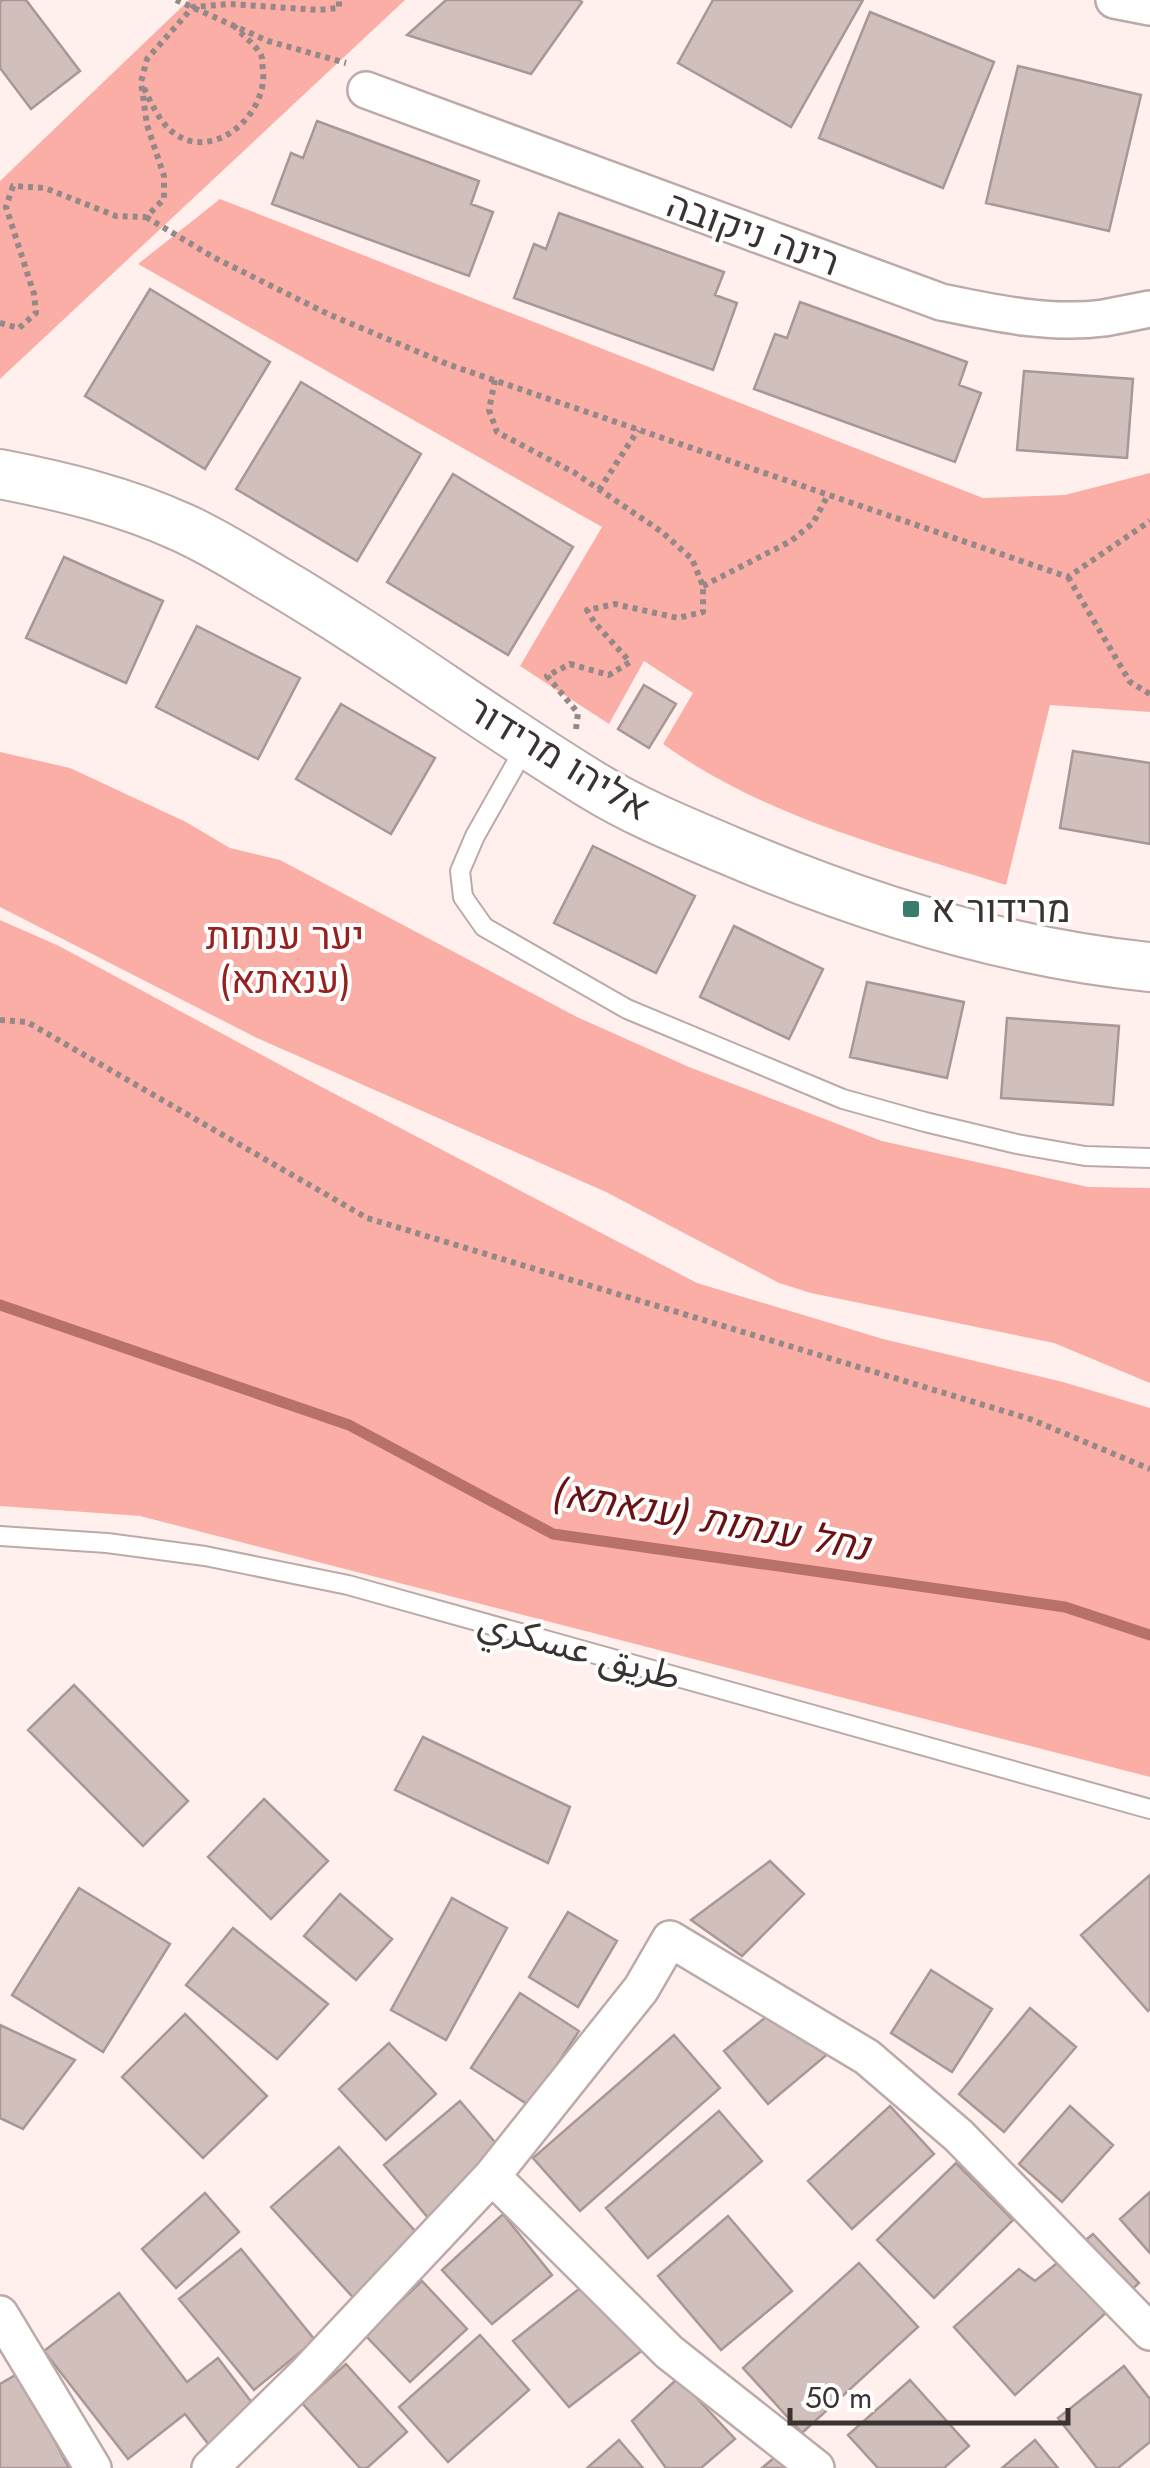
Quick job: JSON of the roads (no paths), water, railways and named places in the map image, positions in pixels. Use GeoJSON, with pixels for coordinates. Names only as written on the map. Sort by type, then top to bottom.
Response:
{"type":"FeatureCollection","features":[{"type":"Feature","properties":{"kind":"street"},"geometry":{"type":"LineString","coordinates":[[1114,0],[1150,7]]}},
{"type":"Feature","properties":{"kind":"street","name":"רינה ניקובה"},"geometry":{"type":"LineString","coordinates":[[366,90],[941,302],[1047,319],[1101,318],[1150,309]]}},
{"type":"Feature","properties":{"kind":"street","name":"אליהו מרידור"},"geometry":{"type":"LineString","coordinates":[[0,474],[58,485],[182,527],[318,605],[594,786],[688,833],[840,896],[949,928],[1053,955],[1150,967]]}},
{"type":"Feature","properties":{"kind":"street"},"geometry":{"type":"LineString","coordinates":[[210,2468],[306,2374],[492,2176],[641,1989],[670,1939],[867,2057],[959,2136],[1150,2332]]}},
{"type":"Feature","properties":{"kind":"street"},"geometry":{"type":"LineString","coordinates":[[492,2176],[668,2352],[816,2468]]}},
{"type":"Feature","properties":{"kind":"street"},"geometry":{"type":"LineString","coordinates":[[0,2314],[93,2468]]}},
{"type":"Feature","properties":{"kind":"lane"},"geometry":{"type":"LineString","coordinates":[[527,742],[460,871],[463,897],[484,927],[627,1009],[843,1099],[1017,1144],[1086,1156],[1150,1158]]}},
{"type":"Feature","properties":{"kind":"lane","name":"طريق عسكري"},"geometry":{"type":"LineString","coordinates":[[0,1536],[107,1543],[348,1585],[1150,1808]]}},
{"type":"Feature","properties":{"kind":"waterway","name":"נחל ענתות (ענאתא)"},"geometry":{"type":"LineString","coordinates":[[0,1305],[349,1425],[553,1534],[1065,1607],[1150,1635]]}},
{"type":"Feature","properties":{"kind":"place","name":"מרידור א"},"geometry":{"type":"Point","coordinates":[911,909]}},
{"type":"Feature","properties":{"kind":"park label","name":"יער ענתות (ענאתא)"},"geometry":{"type":"Point","coordinates":[285,958]}}]}
